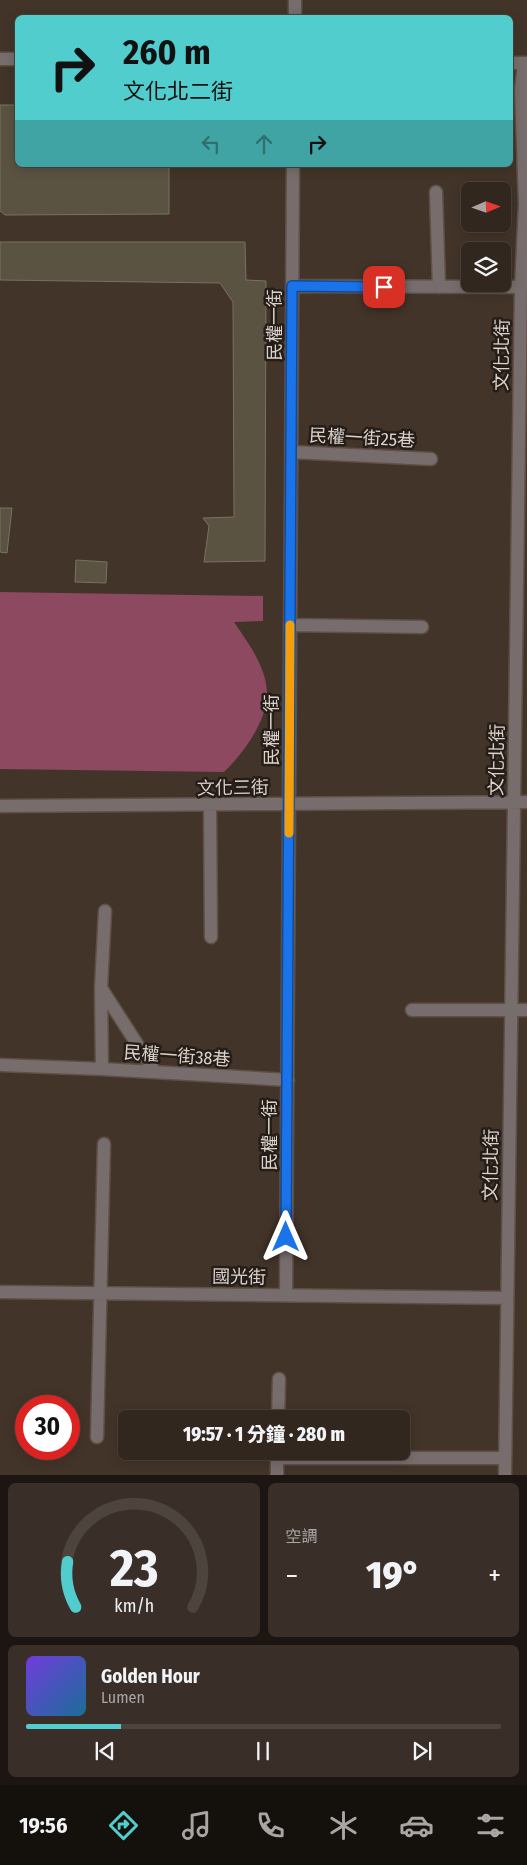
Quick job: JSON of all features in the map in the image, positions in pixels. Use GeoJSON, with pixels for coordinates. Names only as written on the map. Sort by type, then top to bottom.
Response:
{"type":"FeatureCollection","features":[{"type":"Feature","properties":{"kind":"street"},"geometry":{"type":"LineString","coordinates":[[295,0],[295,15]]}},
{"type":"Feature","properties":{"kind":"street"},"geometry":{"type":"LineString","coordinates":[[0,59],[15,59]]}},
{"type":"Feature","properties":{"kind":"street","name":"文化北街"},"geometry":{"type":"LineString","coordinates":[[505,1475],[511,1010],[520,802],[524,204],[520,90],[525,63]]}},
{"type":"Feature","properties":{"kind":"street","name":"民權一街"},"geometry":{"type":"LineString","coordinates":[[286,1295],[293,167]]}},
{"type":"Feature","properties":{"kind":"street"},"geometry":{"type":"LineString","coordinates":[[436,192],[439,287]]}},
{"type":"Feature","properties":{"kind":"street"},"geometry":{"type":"LineString","coordinates":[[292,286],[524,287]]}},
{"type":"Feature","properties":{"kind":"street","name":"民權一街25巷"},"geometry":{"type":"LineString","coordinates":[[292,452],[431,459]]}},
{"type":"Feature","properties":{"kind":"street"},"geometry":{"type":"LineString","coordinates":[[290,625],[422,627]]}},
{"type":"Feature","properties":{"kind":"street","name":"文化三街"},"geometry":{"type":"LineString","coordinates":[[0,806],[210,806],[520,802]]}},
{"type":"Feature","properties":{"kind":"street"},"geometry":{"type":"LineString","coordinates":[[210,806],[211,937]]}},
{"type":"Feature","properties":{"kind":"street","name":"民權一街38巷"},"geometry":{"type":"LineString","coordinates":[[104,911],[101,988],[102,1069],[288,1080]]}},
{"type":"Feature","properties":{"kind":"street"},"geometry":{"type":"LineString","coordinates":[[101,988],[155,1072]]}},
{"type":"Feature","properties":{"kind":"street"},"geometry":{"type":"LineString","coordinates":[[412,1010],[527,1010]]}},
{"type":"Feature","properties":{"kind":"street"},"geometry":{"type":"LineString","coordinates":[[0,1065],[102,1069]]}},
{"type":"Feature","properties":{"kind":"street"},"geometry":{"type":"LineString","coordinates":[[97,1437],[104,1144]]}},
{"type":"Feature","properties":{"kind":"street","name":"國光街"},"geometry":{"type":"LineString","coordinates":[[0,1292],[507,1298]]}},
{"type":"Feature","properties":{"kind":"street"},"geometry":{"type":"LineString","coordinates":[[278,1410],[279,1379]]}},
{"type":"Feature","properties":{"kind":"street"},"geometry":{"type":"LineString","coordinates":[[410,1457],[505,1458]]}},
{"type":"Feature","properties":{"kind":"street"},"geometry":{"type":"LineString","coordinates":[[277,1460],[277,1475]]}},
{"type":"Feature","properties":{"kind":"shaded area"},"geometry":{"type":"Polygon","coordinates":[[[0,592],[263,596],[263,621],[234,622],[260,664],[266,682],[266,703],[259,725],[239,756],[224,772],[0,769],[0,592]]]}},
{"type":"Feature","properties":{"kind":"building"},"geometry":{"type":"Polygon","coordinates":[[[0,105],[15,105],[15,167],[169,167],[169,214],[5,215],[0,211],[0,105]]]}},
{"type":"Feature","properties":{"kind":"building"},"geometry":{"type":"Polygon","coordinates":[[[0,242],[245,242],[246,280],[266,281],[265,561],[204,562],[209,526],[203,518],[234,517],[233,302],[220,283],[0,280],[0,242]]]}},
{"type":"Feature","properties":{"kind":"building"},"geometry":{"type":"Polygon","coordinates":[[[0,508],[12,508],[7,553],[0,552],[0,508]]]}},
{"type":"Feature","properties":{"kind":"building"},"geometry":{"type":"Polygon","coordinates":[[[76,560],[107,562],[106,583],[75,582],[76,560]]]}},
{"type":"Feature","properties":{"kind":"slow traffic"},"geometry":{"type":"LineString","coordinates":[[289,833],[290,625]]}},
{"type":"Feature","properties":{"kind":"route"},"geometry":{"type":"LineString","coordinates":[[286,1237],[292,286],[384,287]]}}]}
